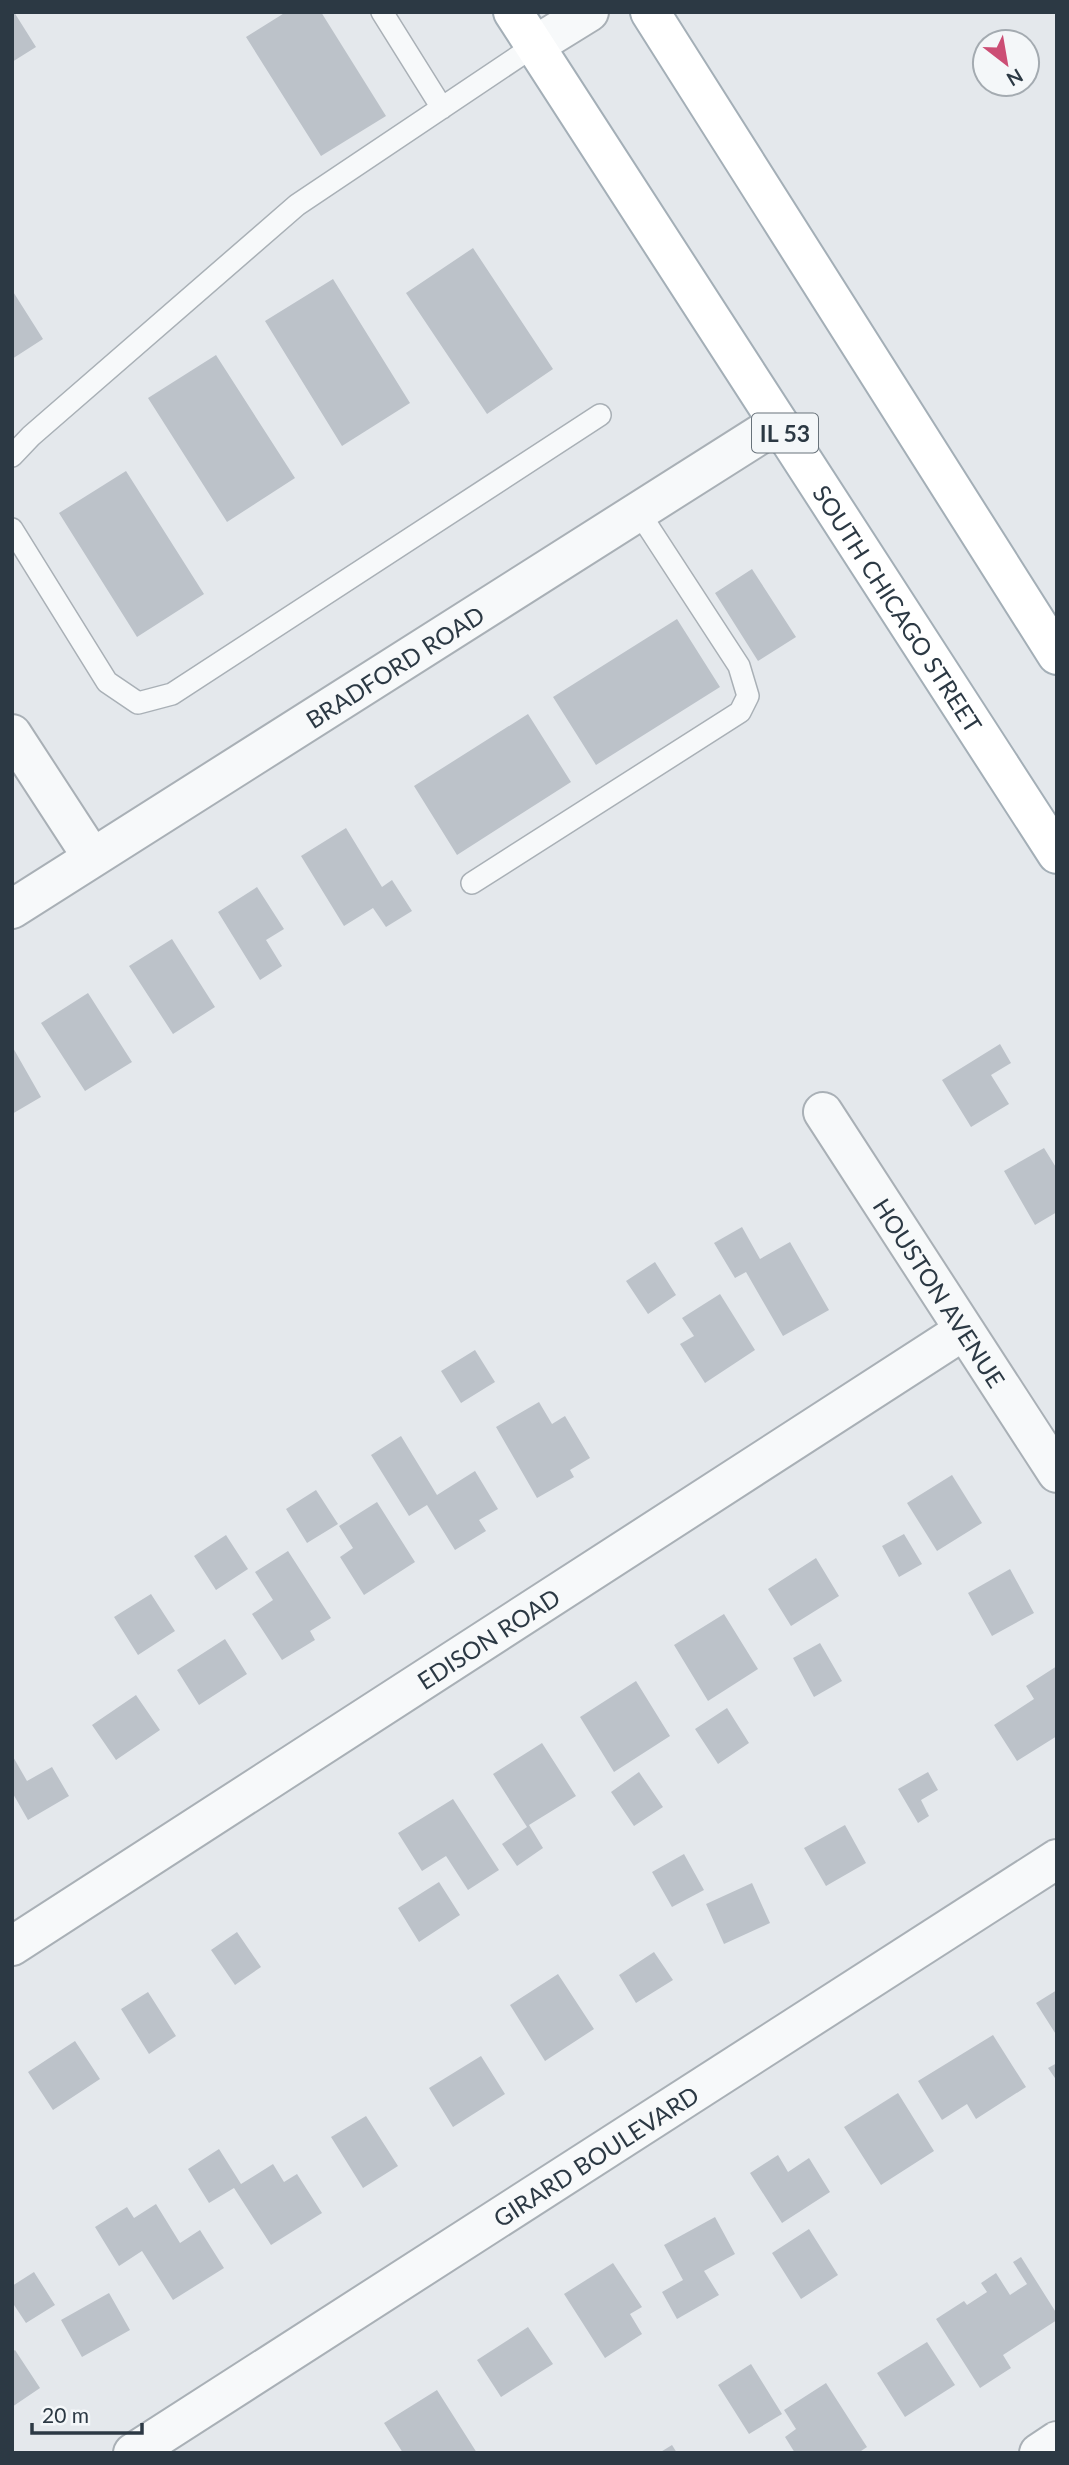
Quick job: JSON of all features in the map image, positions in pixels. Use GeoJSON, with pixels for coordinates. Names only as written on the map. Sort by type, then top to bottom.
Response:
{"type":"FeatureCollection","features":[{"type":"Feature","properties":{"kind":"main road","name":"SOUTH CHICAGO STREET"},"geometry":{"type":"LineString","coordinates":[[513,12],[1057,854]]}},
{"type":"Feature","properties":{"kind":"main road"},"geometry":{"type":"LineString","coordinates":[[650,12],[1057,655]]}},
{"type":"Feature","properties":{"kind":"street"},"geometry":{"type":"LineString","coordinates":[[534,47],[589,12]]}},
{"type":"Feature","properties":{"kind":"street","name":"BRADFORD ROAD"},"geometry":{"type":"LineString","coordinates":[[12,909],[778,423]]}},
{"type":"Feature","properties":{"kind":"street"},"geometry":{"type":"LineString","coordinates":[[12,734],[92,858]]}},
{"type":"Feature","properties":{"kind":"street","name":"HOUSTON AVENUE"},"geometry":{"type":"LineString","coordinates":[[823,1112],[1057,1473]]}},
{"type":"Feature","properties":{"kind":"street","name":"EDISON ROAD"},"geometry":{"type":"LineString","coordinates":[[12,1945],[963,1331]]}},
{"type":"Feature","properties":{"kind":"street","name":"GIRARD BOULEVARD"},"geometry":{"type":"LineString","coordinates":[[133,2453],[1057,1859]]}},
{"type":"Feature","properties":{"kind":"street"},"geometry":{"type":"LineString","coordinates":[[1039,2453],[1057,2441]]}},
{"type":"Feature","properties":{"kind":"lane"},"geometry":{"type":"LineString","coordinates":[[382,12],[442,108]]}},
{"type":"Feature","properties":{"kind":"lane"},"geometry":{"type":"LineString","coordinates":[[12,456],[31,436],[297,205],[534,47]]}},
{"type":"Feature","properties":{"kind":"lane"},"geometry":{"type":"LineString","coordinates":[[12,529],[107,682],[138,704],[172,694],[600,415]]}},
{"type":"Feature","properties":{"kind":"lane"},"geometry":{"type":"LineString","coordinates":[[472,883],[740,712],[748,696],[739,666],[638,511]]}},
{"type":"Feature","properties":{"kind":"building"},"geometry":{"type":"Polygon","coordinates":[[[12,12],[36,47],[12,62],[12,12]]]}},
{"type":"Feature","properties":{"kind":"building"},"geometry":{"type":"Polygon","coordinates":[[[286,12],[321,12],[386,116],[321,156],[246,37],[286,12]]]}},
{"type":"Feature","properties":{"kind":"building"},"geometry":{"type":"Polygon","coordinates":[[[473,248],[553,369],[487,414],[406,293],[473,248]]]}},
{"type":"Feature","properties":{"kind":"building"},"geometry":{"type":"Polygon","coordinates":[[[333,279],[410,403],[342,446],[265,321],[333,279]]]}},
{"type":"Feature","properties":{"kind":"building"},"geometry":{"type":"Polygon","coordinates":[[[12,290],[43,339],[12,359],[12,290]]]}},
{"type":"Feature","properties":{"kind":"building"},"geometry":{"type":"Polygon","coordinates":[[[216,355],[295,478],[227,522],[148,398],[216,355]]]}},
{"type":"Feature","properties":{"kind":"building"},"geometry":{"type":"Polygon","coordinates":[[[126,471],[204,594],[137,637],[59,513],[126,471]]]}},
{"type":"Feature","properties":{"kind":"building"},"geometry":{"type":"Polygon","coordinates":[[[752,569],[796,637],[758,661],[715,593],[752,569]]]}},
{"type":"Feature","properties":{"kind":"building"},"geometry":{"type":"Polygon","coordinates":[[[677,619],[720,687],[596,765],[553,697],[677,619]]]}},
{"type":"Feature","properties":{"kind":"building"},"geometry":{"type":"Polygon","coordinates":[[[528,714],[571,782],[457,855],[414,786],[528,714]]]}},
{"type":"Feature","properties":{"kind":"building"},"geometry":{"type":"Polygon","coordinates":[[[346,828],[382,887],[392,880],[412,911],[386,927],[373,908],[344,926],[301,856],[346,828]]]}},
{"type":"Feature","properties":{"kind":"building"},"geometry":{"type":"Polygon","coordinates":[[[257,887],[284,929],[266,940],[282,966],[260,980],[218,912],[257,887]]]}},
{"type":"Feature","properties":{"kind":"building"},"geometry":{"type":"Polygon","coordinates":[[[172,939],[215,1007],[173,1034],[129,966],[172,939]]]}},
{"type":"Feature","properties":{"kind":"building"},"geometry":{"type":"Polygon","coordinates":[[[88,993],[132,1062],[85,1091],[41,1023],[88,993]]]}},
{"type":"Feature","properties":{"kind":"building"},"geometry":{"type":"Polygon","coordinates":[[[1000,1044],[1011,1063],[991,1075],[1009,1104],[971,1127],[942,1080],[1000,1044]]]}},
{"type":"Feature","properties":{"kind":"building"},"geometry":{"type":"Polygon","coordinates":[[[12,1046],[41,1097],[12,1114],[12,1046]]]}},
{"type":"Feature","properties":{"kind":"building"},"geometry":{"type":"Polygon","coordinates":[[[1044,1148],[1057,1169],[1057,1212],[1035,1225],[1004,1171],[1044,1148]]]}},
{"type":"Feature","properties":{"kind":"building"},"geometry":{"type":"Polygon","coordinates":[[[742,1227],[760,1259],[790,1242],[829,1310],[783,1336],[746,1272],[735,1278],[714,1243],[742,1227]]]}},
{"type":"Feature","properties":{"kind":"building"},"geometry":{"type":"Polygon","coordinates":[[[655,1262],[676,1295],[648,1314],[626,1281],[655,1262]]]}},
{"type":"Feature","properties":{"kind":"building"},"geometry":{"type":"Polygon","coordinates":[[[720,1294],[755,1350],[705,1383],[680,1344],[694,1336],[682,1318],[720,1294]]]}},
{"type":"Feature","properties":{"kind":"building"},"geometry":{"type":"Polygon","coordinates":[[[475,1350],[495,1382],[461,1403],[441,1371],[475,1350]]]}},
{"type":"Feature","properties":{"kind":"building"},"geometry":{"type":"Polygon","coordinates":[[[539,1402],[552,1424],[565,1416],[590,1458],[570,1470],[574,1477],[537,1498],[496,1427],[539,1402]]]}},
{"type":"Feature","properties":{"kind":"building"},"geometry":{"type":"Polygon","coordinates":[[[401,1436],[437,1495],[475,1471],[498,1509],[479,1520],[486,1531],[455,1550],[427,1505],[409,1516],[371,1455],[401,1436]]]}},
{"type":"Feature","properties":{"kind":"building"},"geometry":{"type":"Polygon","coordinates":[[[952,1475],[982,1523],[937,1551],[907,1503],[952,1475]]]}},
{"type":"Feature","properties":{"kind":"building"},"geometry":{"type":"Polygon","coordinates":[[[316,1490],[338,1524],[307,1543],[286,1509],[316,1490]]]}},
{"type":"Feature","properties":{"kind":"building"},"geometry":{"type":"Polygon","coordinates":[[[377,1502],[415,1562],[364,1595],[340,1557],[353,1548],[339,1526],[377,1502]]]}},
{"type":"Feature","properties":{"kind":"building"},"geometry":{"type":"Polygon","coordinates":[[[904,1534],[922,1564],[899,1577],[882,1546],[904,1534]]]}},
{"type":"Feature","properties":{"kind":"building"},"geometry":{"type":"Polygon","coordinates":[[[226,1535],[248,1569],[216,1590],[194,1556],[226,1535]]]}},
{"type":"Feature","properties":{"kind":"building"},"geometry":{"type":"Polygon","coordinates":[[[288,1551],[331,1618],[310,1631],[315,1640],[282,1660],[252,1614],[273,1600],[255,1572],[288,1551]]]}},
{"type":"Feature","properties":{"kind":"building"},"geometry":{"type":"Polygon","coordinates":[[[816,1558],[839,1596],[791,1626],[768,1589],[816,1558]]]}},
{"type":"Feature","properties":{"kind":"building"},"geometry":{"type":"Polygon","coordinates":[[[1010,1569],[1034,1613],[992,1636],[968,1593],[1010,1569]]]}},
{"type":"Feature","properties":{"kind":"building"},"geometry":{"type":"Polygon","coordinates":[[[151,1594],[175,1631],[138,1655],[114,1617],[151,1594]]]}},
{"type":"Feature","properties":{"kind":"building"},"geometry":{"type":"Polygon","coordinates":[[[724,1614],[758,1669],[708,1701],[674,1645],[724,1614]]]}},
{"type":"Feature","properties":{"kind":"building"},"geometry":{"type":"Polygon","coordinates":[[[225,1639],[247,1674],[199,1705],[177,1670],[225,1639]]]}},
{"type":"Feature","properties":{"kind":"building"},"geometry":{"type":"Polygon","coordinates":[[[820,1643],[842,1681],[814,1697],[793,1658],[820,1643]]]}},
{"type":"Feature","properties":{"kind":"building"},"geometry":{"type":"Polygon","coordinates":[[[1057,1666],[1057,1736],[1017,1761],[994,1725],[1034,1699],[1026,1686],[1057,1666]]]}},
{"type":"Feature","properties":{"kind":"building"},"geometry":{"type":"Polygon","coordinates":[[[636,1681],[670,1736],[614,1772],[580,1717],[636,1681]]]}},
{"type":"Feature","properties":{"kind":"building"},"geometry":{"type":"Polygon","coordinates":[[[136,1695],[160,1730],[116,1760],[92,1725],[136,1695]]]}},
{"type":"Feature","properties":{"kind":"building"},"geometry":{"type":"Polygon","coordinates":[[[727,1708],[749,1743],[718,1764],[695,1729],[727,1708]]]}},
{"type":"Feature","properties":{"kind":"building"},"geometry":{"type":"Polygon","coordinates":[[[542,1743],[576,1796],[529,1825],[543,1848],[517,1866],[502,1844],[527,1827],[493,1774],[542,1743]]]}},
{"type":"Feature","properties":{"kind":"building"},"geometry":{"type":"Polygon","coordinates":[[[12,1755],[27,1781],[52,1767],[69,1796],[28,1820],[12,1792],[12,1755]]]}},
{"type":"Feature","properties":{"kind":"building"},"geometry":{"type":"Polygon","coordinates":[[[639,1772],[663,1807],[634,1826],[611,1792],[639,1772]]]}},
{"type":"Feature","properties":{"kind":"building"},"geometry":{"type":"Polygon","coordinates":[[[928,1772],[938,1790],[921,1800],[929,1816],[918,1823],[898,1789],[928,1772]]]}},
{"type":"Feature","properties":{"kind":"building"},"geometry":{"type":"Polygon","coordinates":[[[453,1799],[499,1870],[468,1890],[446,1856],[422,1871],[398,1833],[453,1799]]]}},
{"type":"Feature","properties":{"kind":"building"},"geometry":{"type":"Polygon","coordinates":[[[845,1825],[866,1863],[826,1886],[804,1848],[845,1825]]]}},
{"type":"Feature","properties":{"kind":"building"},"geometry":{"type":"Polygon","coordinates":[[[684,1854],[704,1890],[672,1907],[652,1872],[684,1854]]]}},
{"type":"Feature","properties":{"kind":"building"},"geometry":{"type":"Polygon","coordinates":[[[439,1882],[460,1915],[419,1942],[398,1908],[439,1882]]]}},
{"type":"Feature","properties":{"kind":"building"},"geometry":{"type":"Polygon","coordinates":[[[752,1883],[770,1923],[724,1944],[706,1904],[752,1883]]]}},
{"type":"Feature","properties":{"kind":"building"},"geometry":{"type":"Polygon","coordinates":[[[237,1932],[261,1967],[235,1985],[211,1950],[237,1932]]]}},
{"type":"Feature","properties":{"kind":"building"},"geometry":{"type":"Polygon","coordinates":[[[654,1952],[673,1980],[636,2003],[619,1975],[654,1952]]]}},
{"type":"Feature","properties":{"kind":"building"},"geometry":{"type":"Polygon","coordinates":[[[558,1974],[594,2029],[545,2061],[510,2005],[558,1974]]]}},
{"type":"Feature","properties":{"kind":"building"},"geometry":{"type":"Polygon","coordinates":[[[1057,1990],[1057,2036],[1036,2003],[1057,1990]]]}},
{"type":"Feature","properties":{"kind":"building"},"geometry":{"type":"Polygon","coordinates":[[[148,1992],[176,2036],[149,2054],[121,2009],[148,1992]]]}},
{"type":"Feature","properties":{"kind":"building"},"geometry":{"type":"Polygon","coordinates":[[[993,2035],[1026,2087],[976,2119],[967,2104],[942,2120],[918,2081],[993,2035]]]}},
{"type":"Feature","properties":{"kind":"building"},"geometry":{"type":"Polygon","coordinates":[[[75,2041],[100,2079],[53,2110],[28,2072],[75,2041]]]}},
{"type":"Feature","properties":{"kind":"building"},"geometry":{"type":"Polygon","coordinates":[[[481,2056],[505,2094],[453,2127],[429,2088],[481,2056]]]}},
{"type":"Feature","properties":{"kind":"building"},"geometry":{"type":"Polygon","coordinates":[[[1057,2063],[1057,2081],[1048,2068],[1057,2063]]]}},
{"type":"Feature","properties":{"kind":"building"},"geometry":{"type":"Polygon","coordinates":[[[898,2093],[934,2151],[881,2185],[844,2127],[898,2093]]]}},
{"type":"Feature","properties":{"kind":"building"},"geometry":{"type":"Polygon","coordinates":[[[366,2116],[398,2166],[363,2188],[331,2137],[366,2116]]]}},
{"type":"Feature","properties":{"kind":"building"},"geometry":{"type":"Polygon","coordinates":[[[219,2149],[241,2184],[273,2164],[284,2182],[297,2174],[322,2213],[271,2245],[234,2188],[209,2203],[188,2169],[219,2149]]]}},
{"type":"Feature","properties":{"kind":"building"},"geometry":{"type":"Polygon","coordinates":[[[778,2155],[788,2172],[809,2158],[830,2192],[782,2223],[750,2173],[778,2155]]]}},
{"type":"Feature","properties":{"kind":"building"},"geometry":{"type":"Polygon","coordinates":[[[156,2204],[180,2243],[200,2230],[224,2268],[173,2300],[142,2251],[119,2266],[95,2227],[127,2207],[134,2218],[156,2204]]]}},
{"type":"Feature","properties":{"kind":"building"},"geometry":{"type":"Polygon","coordinates":[[[715,2217],[735,2254],[704,2271],[719,2295],[677,2319],[662,2292],[683,2280],[664,2245],[715,2217]]]}},
{"type":"Feature","properties":{"kind":"building"},"geometry":{"type":"Polygon","coordinates":[[[809,2229],[838,2275],[801,2299],[772,2253],[809,2229]]]}},
{"type":"Feature","properties":{"kind":"building"},"geometry":{"type":"Polygon","coordinates":[[[1021,2257],[1057,2314],[1057,2320],[1003,2355],[1011,2368],[980,2388],[936,2319],[964,2301],[967,2305],[987,2292],[981,2283],[996,2273],[1010,2295],[1027,2284],[1013,2262],[1021,2257]]]}},
{"type":"Feature","properties":{"kind":"building"},"geometry":{"type":"Polygon","coordinates":[[[613,2263],[642,2307],[630,2314],[642,2334],[605,2358],[564,2294],[613,2263]]]}},
{"type":"Feature","properties":{"kind":"building"},"geometry":{"type":"Polygon","coordinates":[[[34,2272],[55,2305],[26,2323],[12,2302],[12,2286],[34,2272]]]}},
{"type":"Feature","properties":{"kind":"building"},"geometry":{"type":"Polygon","coordinates":[[[109,2293],[130,2330],[82,2357],[61,2320],[109,2293]]]}},
{"type":"Feature","properties":{"kind":"building"},"geometry":{"type":"Polygon","coordinates":[[[528,2327],[553,2364],[501,2397],[477,2360],[528,2327]]]}},
{"type":"Feature","properties":{"kind":"building"},"geometry":{"type":"Polygon","coordinates":[[[927,2342],[955,2385],[905,2417],[877,2373],[927,2342]]]}},
{"type":"Feature","properties":{"kind":"building"},"geometry":{"type":"Polygon","coordinates":[[[15,2350],[40,2388],[12,2407],[12,2352],[15,2350]]]}},
{"type":"Feature","properties":{"kind":"building"},"geometry":{"type":"Polygon","coordinates":[[[751,2364],[782,2414],[749,2434],[718,2385],[751,2364]]]}},
{"type":"Feature","properties":{"kind":"building"},"geometry":{"type":"Polygon","coordinates":[[[826,2383],[867,2447],[858,2453],[795,2453],[785,2437],[796,2429],[784,2410],[826,2383]]]}},
{"type":"Feature","properties":{"kind":"building"},"geometry":{"type":"Polygon","coordinates":[[[437,2390],[477,2453],[403,2453],[384,2423],[437,2390]]]}},
{"type":"Feature","properties":{"kind":"building"},"geometry":{"type":"Polygon","coordinates":[[[672,2445],[677,2453],[659,2453],[672,2445]]]}}]}
